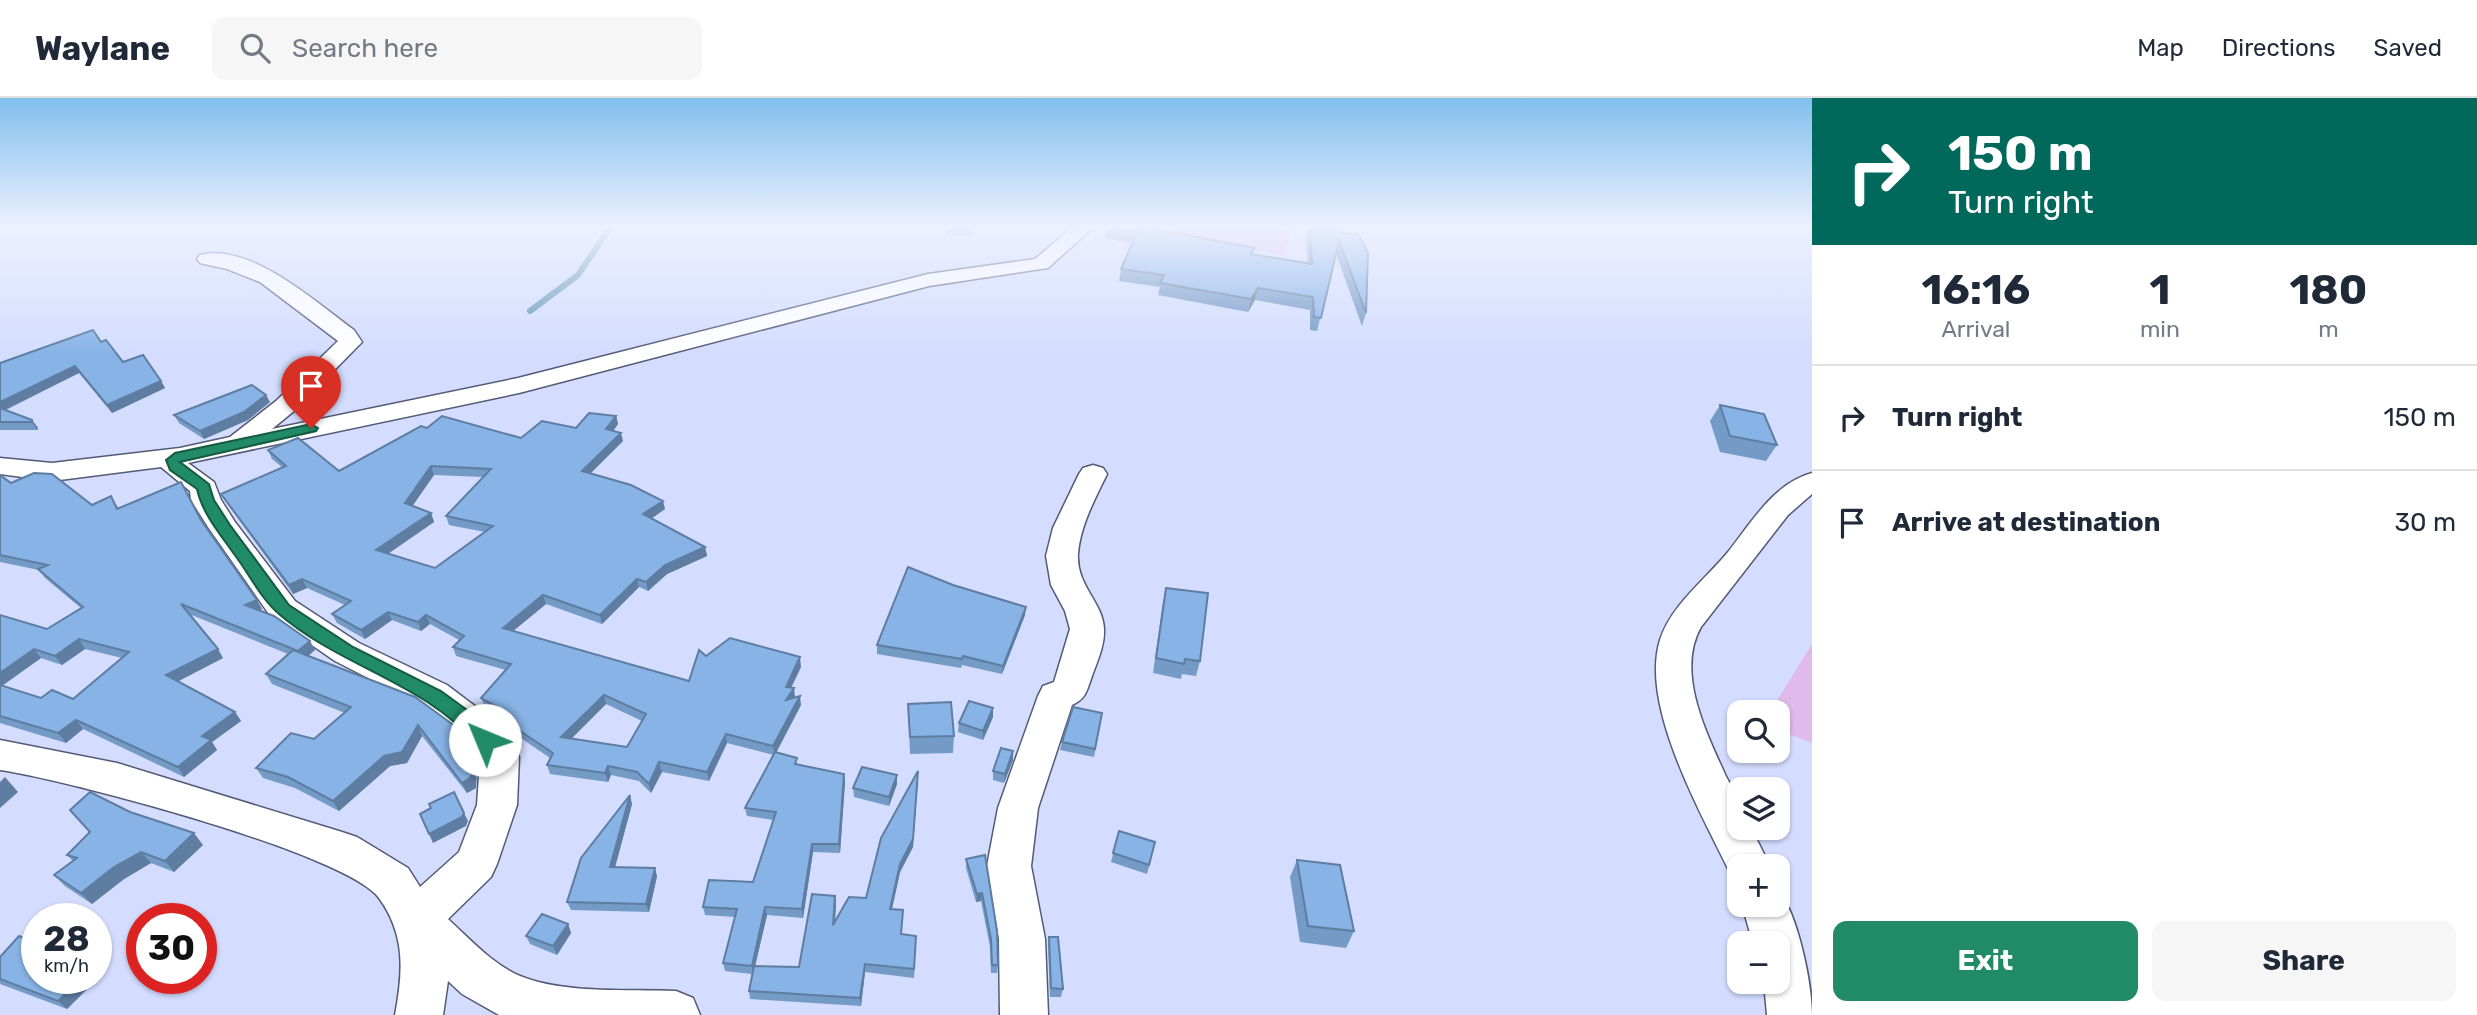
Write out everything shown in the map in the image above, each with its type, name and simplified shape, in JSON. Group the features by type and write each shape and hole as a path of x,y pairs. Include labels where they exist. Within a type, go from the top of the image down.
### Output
{"street":[{"path":"230,447 285,406 350,342 346,335 284,284 252,268"},
{"path":"0,466 52,472 230,447 519,385 928,280 1014,268"},
{"path":"180,456 173,460 175,467 204,488 206,500 223,527 283,609 347,652 434,695 471,723 500,757 498,806 476,864 416,920"},
{"path":"1024,1015 1022,939 1009,866 1018,808 1049,711 1056,696 1069,691 1087,630 1080,603 1068,586 1061,563 1068,524 1093,474"},
{"path":"1743,854 1675,699 1672,664 1677,639 1689,617 1717,588 1768,519 1788,498 1812,482"},
{"path":"0,755 31,759 117,779 342,850 393,882 416,920 478,978 510,996 552,1009 676,1015"},
{"path":"416,920 426,973 419,1015"},
{"path":"1790,991 1791,1015"}],"shaded area":[{"path":"1812,644 1812,743 1790,735 1790,700 1777,700"}],"building":[{"path":"1333,268 1321,318 1314,317 1313,297 1258,288 1251,299 1160,283 1164,275 1121,269"},
{"path":"1349,268 1368,268 1366,313"},
{"path":"93,330 101,342 106,340 123,362 143,355 161,381 107,405 75,366 0,402 0,363"},
{"path":"252,385 266,395 244,412 200,431 174,415"},
{"path":"1720,405 1764,414 1777,445 1730,436"},
{"path":"0,408 32,420 32,422 0,422"},
{"path":"589,413 616,416 606,429 621,433 582,471 631,485 663,501 643,514 705,547 665,565 646,582 637,579 600,615 543,595 503,628 689,681 699,650 706,656 730,638 800,657 786,687 794,688 786,700 800,696 773,746 726,734 707,772 659,762 649,784 637,772 608,766 605,773 547,765 553,753 508,723 503,725 495,716 499,708 481,698 511,664 453,647 464,636 426,615 418,622 388,612 361,630 332,614 351,601 302,579 289,585 221,494 286,466 268,450 298,438 339,471 421,426 427,428 442,416 521,438 542,421 576,428","holes":["431,466 491,469 446,516 493,526 435,568 376,550 431,513 405,503","604,695 646,714 627,747 561,737"]},
{"path":"34,473 52,474 92,505 111,496 117,509 181,482 201,520 257,600 245,605 274,616 310,641 298,651 181,604 218,649 166,675 235,712 202,736 211,740 178,767 76,720 58,733 0,716 0,685 41,698 52,690 73,699 129,652 79,639 55,656 34,649 0,673 0,615 47,629 83,607 38,569 48,565 0,555 0,475 11,483"},
{"path":"908,567 953,585 1026,607 1003,666 963,656 962,659 877,645"},
{"path":"1166,588 1208,593 1200,661 1185,659 1184,664 1156,658"},
{"path":"293,650 415,697 452,724 473,751 471,777 462,783 418,725 402,752 384,756 333,801 288,777 256,768 291,733 314,739 351,707 266,674"},
{"path":"969,701 993,708 983,731 959,723"},
{"path":"951,702 954,736 910,737 908,704"},
{"path":"1073,707 1102,713 1095,749 1062,742"},
{"path":"1001,748 1013,751 1005,774 993,771"},
{"path":"775,752 797,758 795,764 844,774 839,844 812,844 802,909 765,907 752,966 723,963 737,909 703,907 709,880 753,882 776,812 745,808"},
{"path":"862,767 897,775 889,797 853,788"},
{"path":"918,771 913,839 900,864 890,909 903,910 901,934 916,936 914,969 865,964 860,998 749,991 754,966 799,967 812,894 835,896 833,925 849,897 866,898 881,838"},
{"path":"90,792 130,812 194,833 165,861 141,852 114,867 81,893 54,875 77,858 67,855 90,832 70,810"},
{"path":"454,792 464,813 462,817 429,834 420,814 431,808 429,804"},
{"path":"630,795 610,867 655,868 646,904 567,902 581,858"},
{"path":"1119,831 1155,842 1149,865 1113,853"},
{"path":"985,855 997,931 998,965 992,965 991,939 982,893 977,894 966,859"},
{"path":"1297,860 1340,865 1354,931 1308,926"},
{"path":"542,914 568,924 553,946 526,936"},
{"path":"21,937 21,987 0,979 0,957"},
{"path":"1049,937 1058,937 1063,989 1051,988"},
{"path":"40,994 65,994 58,1001"}],"waterway":[{"path":"530,311 578,275 583,268"}],"route":[{"path":"311,428 180,456 173,460 175,467 204,488 206,500 223,527 283,609 347,652 434,695 471,723 485,740"}]}
